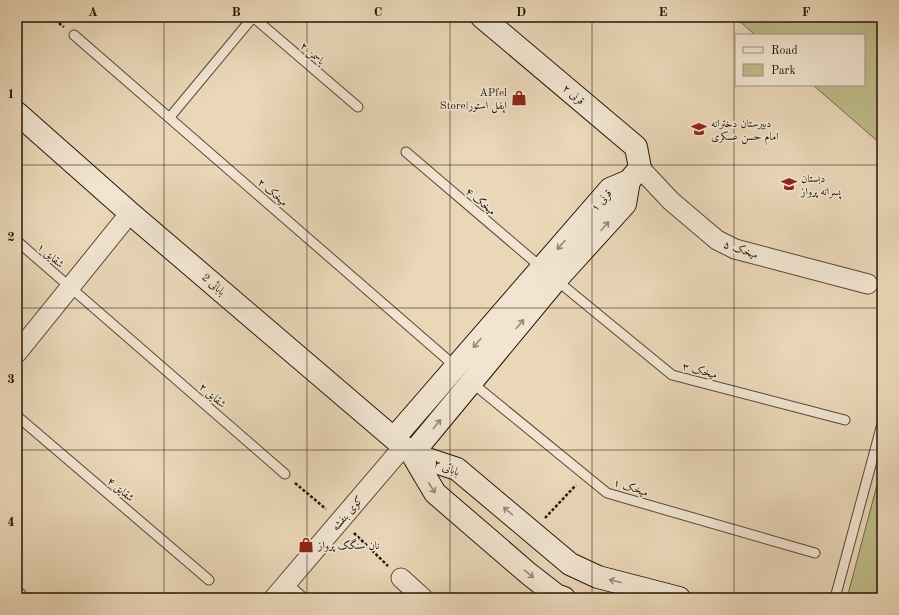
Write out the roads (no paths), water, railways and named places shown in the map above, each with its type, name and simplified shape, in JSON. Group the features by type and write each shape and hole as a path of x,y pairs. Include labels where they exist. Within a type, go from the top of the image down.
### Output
{"main road":[{"name":"قرنی ۲","path":"482,17 636,147 635,175"},
{"name":"بابائی 2","path":"17,113 130,213 403,446"},
{"name":"قرنی ۱","path":"403,446 548,274 625,204 635,175"},
{"name":"بابائی ۲","path":"403,446 457,469 570,564 598,577 680,598"},
{"name":"بابائی ۲","path":"403,446 435,493 530,574 556,595 564,598"}],"street":[{"name":"میخک ۵","path":"635,175 671,201 717,240 735,249 868,284"},
{"path":"17,353 130,213"},
{"name":"کوی بنفشه","path":"274,598 403,446"},
{"path":"401,578 423,598"}],"lane":[{"name":"یاسمن ۲","path":"253,17 358,107"},
{"path":"170,117 253,17"},
{"name":"میخک ۲","path":"74,35 170,117 464,375"},
{"name":"میخک ۴","path":"406,152 548,274"},
{"name":"شقایق ۱","path":"17,241 70,287"},
{"name":"میخک ۳","path":"548,274 672,375 845,420"},
{"name":"شقایق ۲","path":"70,287 285,474"},
{"name":"میخک ۱","path":"464,375 607,493 815,553"},
{"name":"شقایق ۴","path":"17,416 209,580"},
{"path":"835,598 882,424"},
{"path":"287,583 304,598"}],"place":[{"name":"APfel Store|اپفل استور","path":"519,98"},
{"name":"دبیرستان دخترانه امام حسن عسکری","path":"699,129"},
{"name":"دبستان پسرانه پرواز","path":"789,184"},
{"name":"نان سنگک پرواز","path":"306,545"}]}
